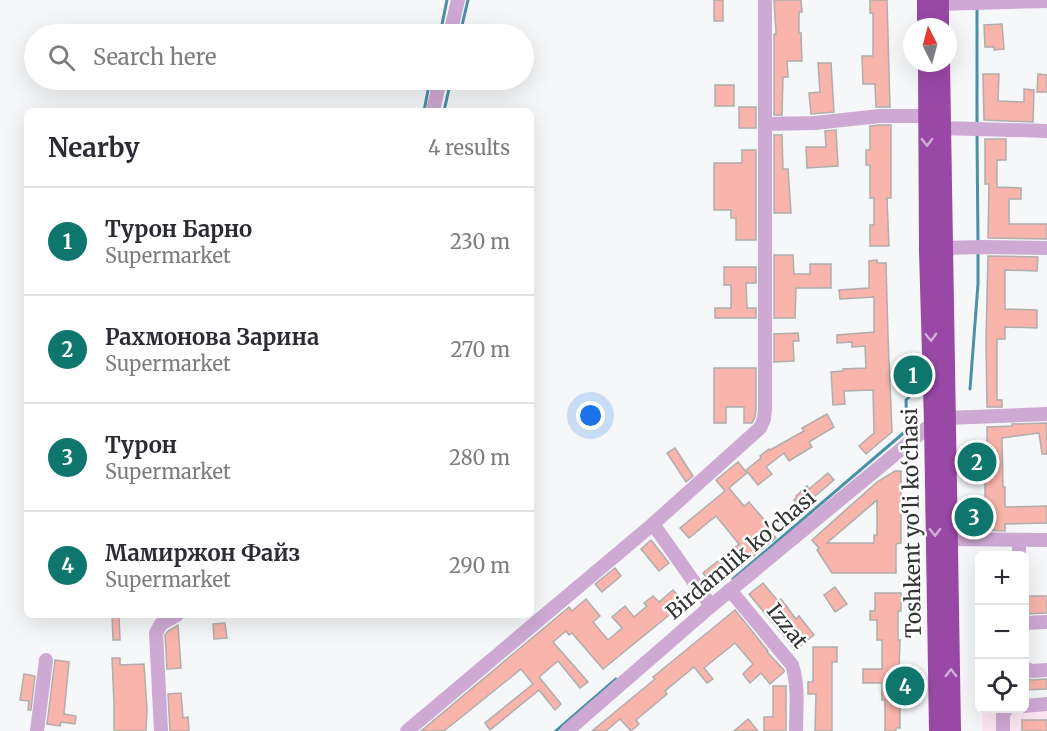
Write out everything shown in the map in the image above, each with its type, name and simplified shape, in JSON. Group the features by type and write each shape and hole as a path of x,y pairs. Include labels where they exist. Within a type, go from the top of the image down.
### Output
{"highway":[{"path":"929,18 935,1"},
{"path":"935,1 938,18"},
{"name":"Toshkent yo‘li ko‘chasi","path":"927,72 928,251 949,539 952,731"},
{"name":"Toshkent yo‘li ko‘chasi","path":"938,731 940,420 944,248 941,72"}],"street":[{"path":"452,24 458,0"},
{"path":"407,731 653,524 760,428 765,409 765,0"},
{"path":"935,1 977,3 1047,1"},
{"path":"434,108 438,90"},
{"path":"765,124 815,123 880,116 927,116"},
{"path":"942,128 1047,131"},
{"path":"944,248 1047,248"},
{"path":"940,420 1047,414"},
{"name":"Birdamlik ko'chasi","path":"567,731 730,590 940,420"},
{"path":"653,524 711,606"},
{"path":"949,539 1047,540"},
{"path":"1018,540 1019,551"},
{"name":"Izzat","path":"730,590 792,665 796,686 796,731"},
{"path":"161,731 156,633 160,624 171,618"},
{"path":"1029,622 1047,622"},
{"path":"37,731 46,660"},
{"path":"1029,670 1047,670"},
{"path":"1029,706 1047,704"},
{"path":"1003,731 1004,713"}],"shaded area":[{"path":"1047,698 1047,731 982,731 982,713 1029,713 1029,706"}],"building":[{"path":"714,0 723,0 723,21 714,21"},
{"path":"774,0 801,0 802,12 799,12 799,33 801,33 802,61 787,61 788,77 783,77 782,115 774,115 774,34 776,34"},
{"path":"870,0 887,0 890,107 876,107 875,84 863,84 862,56 873,56 873,13 870,13"},
{"path":"1002,24 1004,49 994,50 994,47 985,47 984,25"},
{"path":"818,63 831,63 834,112 811,114 809,93 820,92"},
{"path":"983,74 999,74 998,101 1024,102 1024,89 1034,90 1033,122 984,120"},
{"path":"1038,74 1047,75 1047,92 1037,92"},
{"path":"715,85 734,85 734,106 715,106"},
{"path":"739,107 756,107 756,128 739,128"},
{"path":"891,125 891,198 887,198 889,246 870,246 870,225 874,225 874,198 870,198 870,165 866,165 866,150 870,150 870,126"},
{"path":"836,130 838,166 807,168 806,147 826,147 825,131"},
{"path":"774,135 782,135 783,169 788,169 791,213 774,213"},
{"path":"985,139 1006,139 1006,160 997,160 997,187 1021,188 1021,199 1009,199 1009,224 1047,224 1047,239 988,238 989,184 985,184"},
{"path":"742,150 756,150 756,240 736,240 736,218 731,218 731,210 714,210 714,163 742,163"},
{"path":"774,255 793,255 794,274 810,274 810,264 831,264 831,288 796,288 795,318 774,318"},
{"path":"988,256 1038,257 1037,271 1005,270 1005,309 1037,310 1037,328 1005,327 1005,339 997,339 997,400 1002,400 1002,407 987,407"},
{"path":"877,260 877,263 886,263 892,432 866,454 859,446 874,433 873,390 844,391 845,404 833,405 831,372 866,368 865,346 852,347 852,342 837,343 837,335 874,332 874,297 840,299 839,290 869,288 869,261"},
{"path":"724,267 756,267 756,283 746,283 747,308 756,308 756,318 715,318 715,308 731,308 731,285 724,285"},
{"path":"798,333 799,341 793,341 794,361 774,362 774,334"},
{"path":"714,368 756,368 756,409 752,423 744,423 744,407 726,407 726,423 714,423"},
{"path":"827,414 834,427 809,442 812,447 789,461 784,453 766,467 772,474 758,485 746,470 769,449 804,431 802,428"},
{"path":"1047,423 1047,454 1042,454 1039,433 1002,438 1005,507 1047,506 1047,523 1005,524 1005,531 985,530 987,427"},
{"path":"675,448 693,476 686,482 667,453"},
{"path":"738,462 747,473 729,488 744,506 749,502 773,530 771,532 776,538 752,557 747,552 710,582 703,573 739,544 716,516 689,538 680,528 725,491 716,480"},
{"path":"895,471 901,471 901,543 896,544 896,573 832,573 817,550 819,548 812,540 877,482","holes":["877,500 877,535 874,535 874,543 827,543"]},
{"path":"828,473 834,480 801,508 794,500 796,496 807,486 809,489"},
{"path":"651,540 669,563 659,571 641,549"},
{"path":"615,568 621,576 602,592 595,584"},
{"path":"763,583 778,601 781,599 796,619 799,616 814,635 795,650 749,594"},
{"path":"835,587 847,604 835,612 824,595"},
{"path":"673,590 684,603 603,669 572,633 569,635 566,631 553,642 588,682 580,688 558,661 539,677 561,704 555,710 539,690 490,730 485,723 533,684 521,669 444,731 421,731 569,607 572,611 586,599 600,616 593,622 608,640 622,628 612,617 625,606 634,617 647,606 644,603 653,596 659,602"},
{"path":"875,593 901,593 901,611 898,611 900,728 896,728 896,731 885,731 885,700 882,700 882,683 863,683 863,669 882,669 882,640 877,640 877,620 870,620 870,611 875,611"},
{"path":"1029,596 1047,596 1047,613 1029,614"},
{"path":"735,610 784,670 770,684 761,673 750,683 743,674 753,664 735,643 704,668 713,679 707,683 694,667 665,691 667,694 636,720 639,724 631,731 620,719 606,731 592,731 655,679 653,677"},
{"path":"112,618 119,618 120,640 113,640"},
{"path":"225,623 227,638 214,639 213,624"},
{"path":"178,625 181,668 167,669 165,635"},
{"path":"813,647 837,647 837,662 832,662 832,731 815,731 816,694 808,694 808,682 813,682"},
{"path":"112,658 120,658 120,665 144,664 146,731 114,731"},
{"path":"55,660 69,662 64,714 76,716 75,724 61,722 60,726 47,724"},
{"path":"24,674 35,676 31,710 28,710 29,701 20,700"},
{"path":"1029,679 1047,679 1047,689 1029,690"},
{"path":"773,686 786,686 786,731 764,731 764,717 773,717"},
{"path":"181,693 183,718 188,717 189,731 170,731 168,694"},
{"path":"748,719 758,731 734,731"},
{"path":"1022,720 1047,720 1047,731 1022,731"}],"waterway":[{"path":"442,24 447,0"},
{"path":"462,24 468,0"},
{"path":"977,8 977,124"},
{"path":"425,108 428,90"},
{"path":"445,108 449,90"},
{"path":"977,134 978,244"},
{"path":"970,389 978,284 978,251"},
{"path":"733,579 907,430 906,400 919,388"},
{"path":"556,731 616,679"}],"place":[{"name":"Турон Барно","path":"913,375"},
{"name":"Рахмонова Зарина","path":"977,462"},
{"name":"Турон","path":"974,517"},
{"name":"Мамиржон Файз","path":"905,686"}]}
